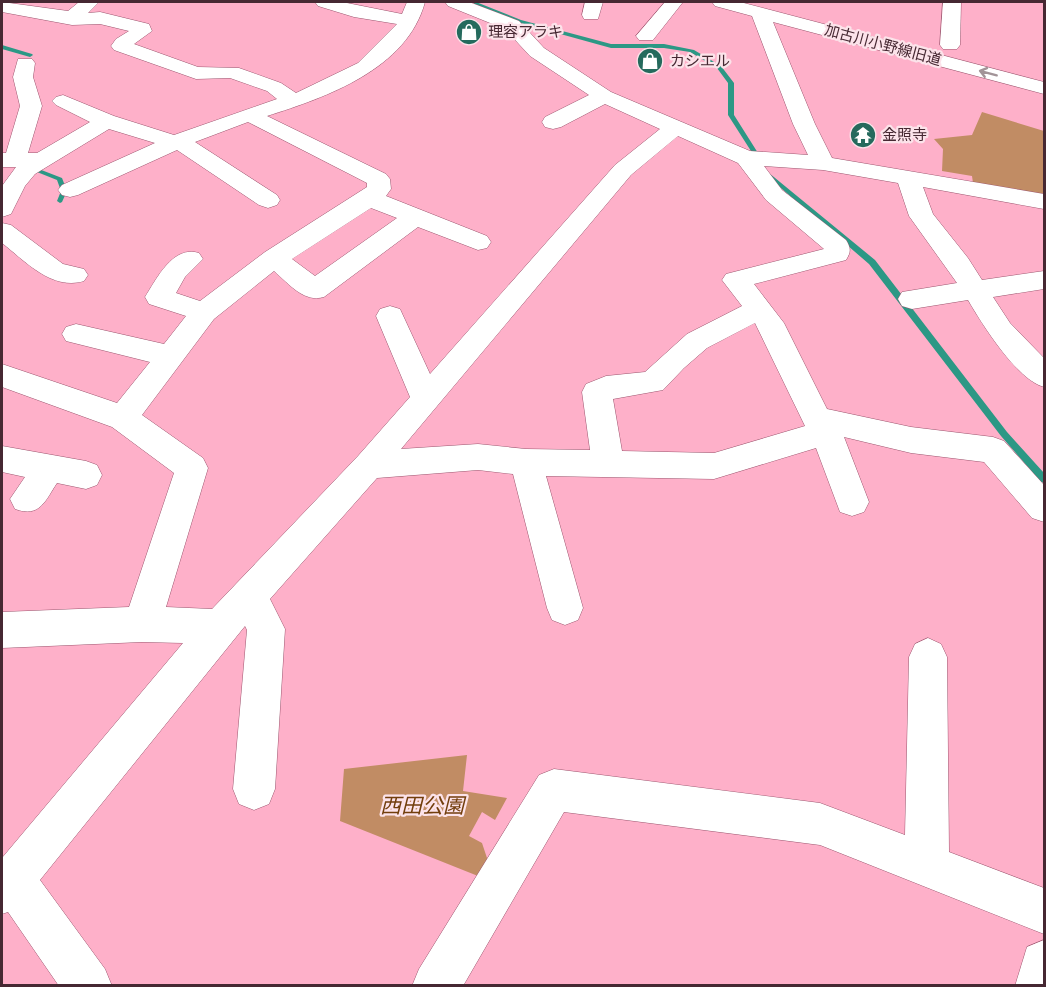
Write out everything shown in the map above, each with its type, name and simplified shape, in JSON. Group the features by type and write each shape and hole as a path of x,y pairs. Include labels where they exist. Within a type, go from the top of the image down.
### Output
{"street":[{"path":"57,35 90,2"},
{"path":"70,190 176,142 311,95 364,68 405,29 412,11 354,11 324,2"},
{"path":"651,2 639,35 674,2"},
{"name":"加古川小野線旧道","path":"721,2 764,7 950,45 1044,71"},
{"path":"950,45 952,2"},
{"path":"463,3 512,25 537,52 604,96 760,159 824,164 907,176 1044,201"},
{"path":"2,7 72,18 100,18 142,28 142,31 122,46 196,73 232,72 274,87 294,101"},
{"path":"764,7 804,124 824,164"},
{"name":"加古川小野線旧道","path":"764,7 1044,88"},
{"path":"25,63 22,77 32,106 8,160 42,160"},
{"path":"553,122 604,96"},
{"path":"63,101 106,121 176,142 268,200"},
{"path":"123,418 204,312 274,258 369,198 379,189 378,179 261,122 251,114"},
{"path":"2,209 18,177 28,166 106,121"},
{"path":"88,986 7,885 220,627 369,465 623,170 676,127"},
{"path":"760,159 774,195 837,246 837,254 735,280 760,309 774,330 821,425 852,502"},
{"path":"907,176 911,218 959,264 1000,330 1044,376"},
{"path":"369,198 478,242"},
{"path":"274,258 315,290 417,216"},
{"path":"2,231 55,271 75,275"},
{"path":"190,259 176,271 159,297 204,312"},
{"path":"912,299 1044,280"},
{"path":"608,464 597,392 606,388 653,382 697,341 760,309"},
{"path":"390,316 426,399"},
{"path":"76,334 171,356"},
{"path":"2,375 123,418 192,468 142,624"},
{"path":"369,465 478,457 526,462 714,466 821,425 911,440 993,450 1044,508"},
{"path":"2,459 86,475"},
{"path":"526,462 565,608"},
{"path":"27,499 50,468"},
{"path":"249,596 266,629 254,789"},
{"path":"2,630 142,624 220,627"},
{"path":"927,866 928,657"},
{"path":"449,980 554,790 820,824 1044,910"},
{"path":"1039,986 1044,964"}],"green space":[{"path":"982,112 1044,131 1044,195 973,183 972,176 942,171 943,149 934,139 972,135"},
{"name":"西田公園","path":"467,755 463,791 507,798 495,820 482,812 469,836 482,843 488,861 478,876 340,821 344,769"}],"waterway":[{"path":"476,3 519,21 611,46 664,46 692,51 719,67 731,83 731,115 760,161"},
{"path":"2,47 30,55"},
{"path":"29,167 60,179 64,191 60,201"},
{"path":"769,175 872,262 1004,434 1044,479"}],"place":[{"name":"理容アラキ","path":"469,32"},
{"name":"カシエル","path":"650,61"},
{"name":"金照寺","path":"863,135"}]}
